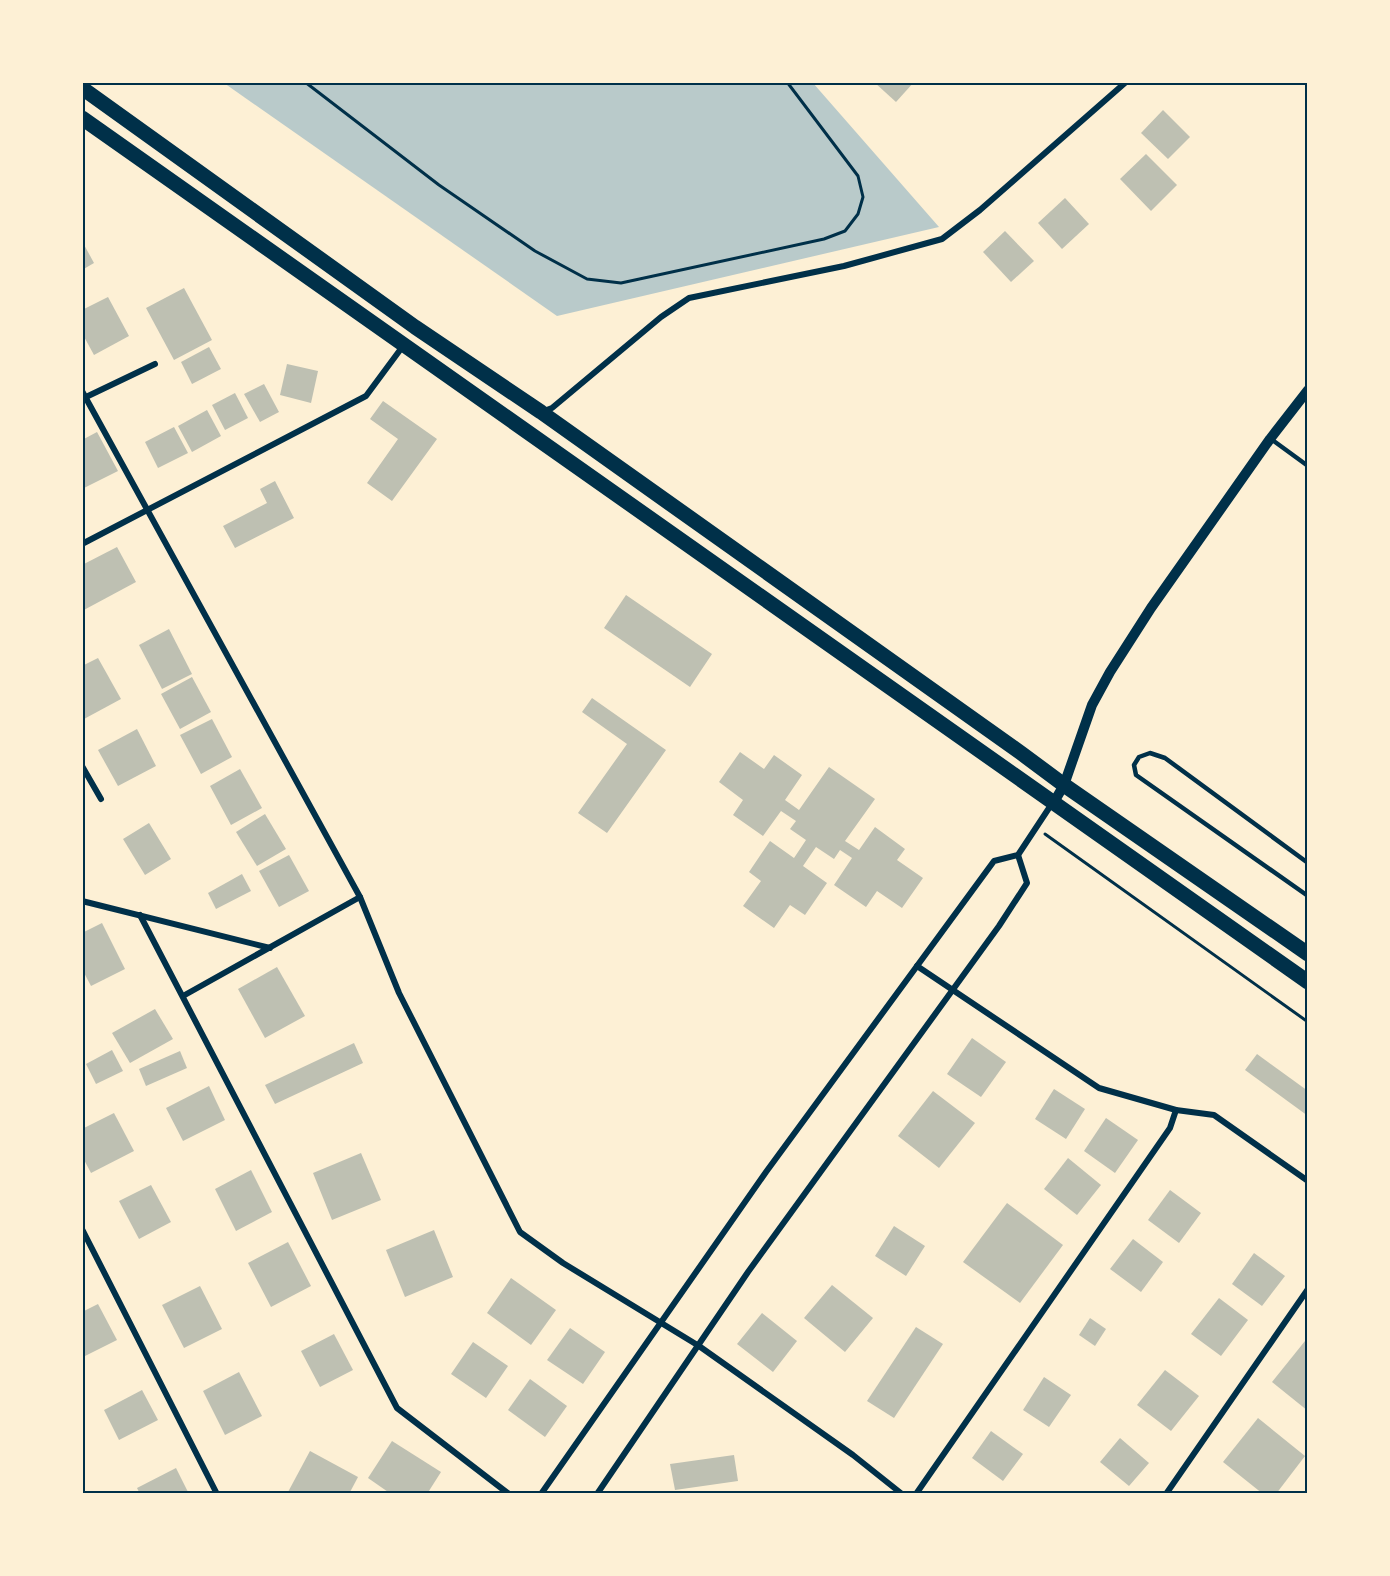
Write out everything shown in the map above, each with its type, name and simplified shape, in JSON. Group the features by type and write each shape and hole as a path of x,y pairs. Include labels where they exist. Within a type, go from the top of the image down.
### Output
{"main road":[{"path":"82,88 416,327 541,412 797,593 1064,785 1308,954"},
{"path":"82,118 1308,982"},
{"path":"787,615 797,593"}],"street":[{"path":"541,412 552,408 661,316 689,298 844,266 942,239 980,210 1126,82"},
{"path":"82,544 366,396 404,345"},
{"path":"155,364 84,394 360,897 399,993 520,1232 563,1263 699,1346 853,1455 902,1494"},
{"path":"541,1494 766,1172 994,861 1018,855 1064,785 1092,705 1110,672 1150,608 1270,439 1308,390"},
{"path":"82,766 101,799"},
{"path":"597,1494 748,1272 999,926 1027,883 1018,855"},
{"path":"183,996 360,897"},
{"path":"82,901 270,948"},
{"path":"140,915 397,1408 509,1494"},
{"path":"917,966 1098,1088 1176,1110 1214,1115 1308,1181"},
{"path":"916,1494 1170,1128 1176,1110"},
{"path":"82,1229 217,1494"},
{"path":"1166,1494 1308,1289"}],"lane":[{"path":"1270,439 1308,466"},
{"path":"1308,863 1165,758 1150,753 1139,757 1134,765 1136,775 1308,896"}],"path":[{"path":"304,82 439,184 535,251 586,279 621,283 824,239 845,231 858,214 864,197 858,176 786,82"},
{"path":"1036,828 1308,1022"}],"shaded area":[{"path":"224,83 813,83 939,227 557,316"}],"building":[{"path":"874,82 914,82 896,102"},
{"path":"1163,110 1190,137 1168,159 1141,133"},
{"path":"1146,154 1177,185 1151,211 1120,179"},
{"path":"1065,198 1089,224 1062,249 1038,223"},
{"path":"1005,231 1034,261 1011,282 983,252"},
{"path":"82,241 94,263 82,270"},
{"path":"184,288 212,340 174,360 146,308"},
{"path":"108,297 129,336 94,355 82,333 82,310"},
{"path":"209,347 221,369 192,384 181,362"},
{"path":"287,364 318,371 311,403 280,395"},
{"path":"264,384 279,412 260,422 244,394"},
{"path":"235,393 248,418 225,430 212,405"},
{"path":"383,401 437,439 392,501 367,483 398,439 370,419"},
{"path":"207,410 221,436 192,452 178,426"},
{"path":"174,427 188,453 158,468 145,442"},
{"path":"97,432 118,471 82,489 82,440"},
{"path":"275,481 294,518 235,548 223,526 267,503 260,489"},
{"path":"117,547 136,582 82,611 82,565"},
{"path":"626,595 712,654 690,687 604,628"},
{"path":"169,629 192,674 162,689 139,645"},
{"path":"98,658 121,699 84,719 82,715 82,666"},
{"path":"192,677 211,712 180,729 161,694"},
{"path":"592,698 666,750 607,833 578,813 627,744 582,712"},
{"path":"212,719 232,757 201,774 180,735"},
{"path":"137,729 156,766 118,786 98,750"},
{"path":"740,752 764,769 774,755 802,775 785,800 799,810 829,767 875,799 845,841 859,850 875,827 905,849 897,860 923,878 902,908 877,891 866,907 834,885 852,858 840,850 834,859 816,847 803,866 827,883 805,915 790,905 774,928 743,906 761,881 749,872 770,841 794,858 806,840 790,829 796,821 781,811 763,836 733,815 743,800 719,782"},
{"path":"240,769 262,808 231,825 210,786"},
{"path":"265,814 286,849 257,866 236,832"},
{"path":"149,823 171,859 145,875 123,839"},
{"path":"289,855 309,891 279,907 259,871"},
{"path":"242,874 251,891 216,909 208,893"},
{"path":"102,923 125,969 91,986 82,969 82,933"},
{"path":"277,967 305,1016 265,1038 238,989"},
{"path":"155,1009 173,1039 130,1063 112,1033"},
{"path":"972,1038 1006,1062 981,1097 947,1074"},
{"path":"354,1043 363,1063 275,1104 265,1085"},
{"path":"112,1050 123,1071 96,1084 86,1064"},
{"path":"180,1051 187,1068 146,1086 139,1069"},
{"path":"1257,1054 1308,1091 1308,1116 1245,1070"},
{"path":"209,1086 225,1120 183,1141 166,1108"},
{"path":"1054,1089 1085,1109 1066,1139 1035,1119"},
{"path":"933,1091 975,1123 939,1168 898,1136"},
{"path":"114,1113 134,1151 91,1173 82,1156 82,1129"},
{"path":"1106,1118 1138,1140 1115,1173 1084,1151"},
{"path":"361,1153 381,1200 332,1220 313,1173"},
{"path":"1068,1158 1101,1185 1077,1215 1044,1189"},
{"path":"251,1170 272,1212 236,1231 215,1189"},
{"path":"151,1185 171,1222 139,1239 119,1201"},
{"path":"1170,1190 1201,1213 1179,1243 1148,1220"},
{"path":"1007,1203 1063,1245 1020,1303 963,1262"},
{"path":"894,1226 925,1246 906,1276 875,1256"},
{"path":"434,1230 453,1277 405,1297 386,1250"},
{"path":"1133,1239 1163,1262 1141,1292 1110,1269"},
{"path":"288,1242 311,1286 271,1307 248,1263"},
{"path":"1254,1253 1285,1276 1262,1306 1232,1284"},
{"path":"511,1278 556,1310 531,1345 487,1313"},
{"path":"832,1285 873,1318 845,1352 804,1318"},
{"path":"200,1286 222,1329 184,1348 162,1305"},
{"path":"1219,1298 1248,1320 1221,1356 1191,1334"},
{"path":"98,1304 117,1340 85,1356 82,1352 82,1312"},
{"path":"762,1313 797,1341 773,1372 737,1344"},
{"path":"1090,1318 1106,1329 1095,1346 1079,1335"},
{"path":"916,1327 943,1344 894,1418 867,1401"},
{"path":"570,1328 605,1352 583,1384 547,1360"},
{"path":"334,1334 353,1370 320,1387 301,1351"},
{"path":"1305,1341 1308,1342 1308,1411 1272,1382"},
{"path":"473,1342 508,1366 486,1398 451,1374"},
{"path":"1165,1370 1199,1396 1171,1431 1137,1405"},
{"path":"239,1372 262,1416 225,1435 203,1391"},
{"path":"1044,1377 1071,1395 1049,1427 1023,1410"},
{"path":"530,1379 567,1406 545,1437 508,1410"},
{"path":"142,1390 158,1420 119,1440 104,1410"},
{"path":"1258,1418 1305,1456 1276,1494 1263,1494 1223,1462"},
{"path":"991,1431 1023,1454 1003,1481 972,1458"},
{"path":"1120,1438 1149,1463 1129,1486 1100,1462"},
{"path":"392,1441 441,1472 427,1494 391,1494 368,1478"},
{"path":"310,1451 358,1477 349,1494 291,1494 288,1492"},
{"path":"734,1455 738,1481 675,1490 670,1464"},
{"path":"176,1468 189,1494 140,1494 137,1488"}]}
